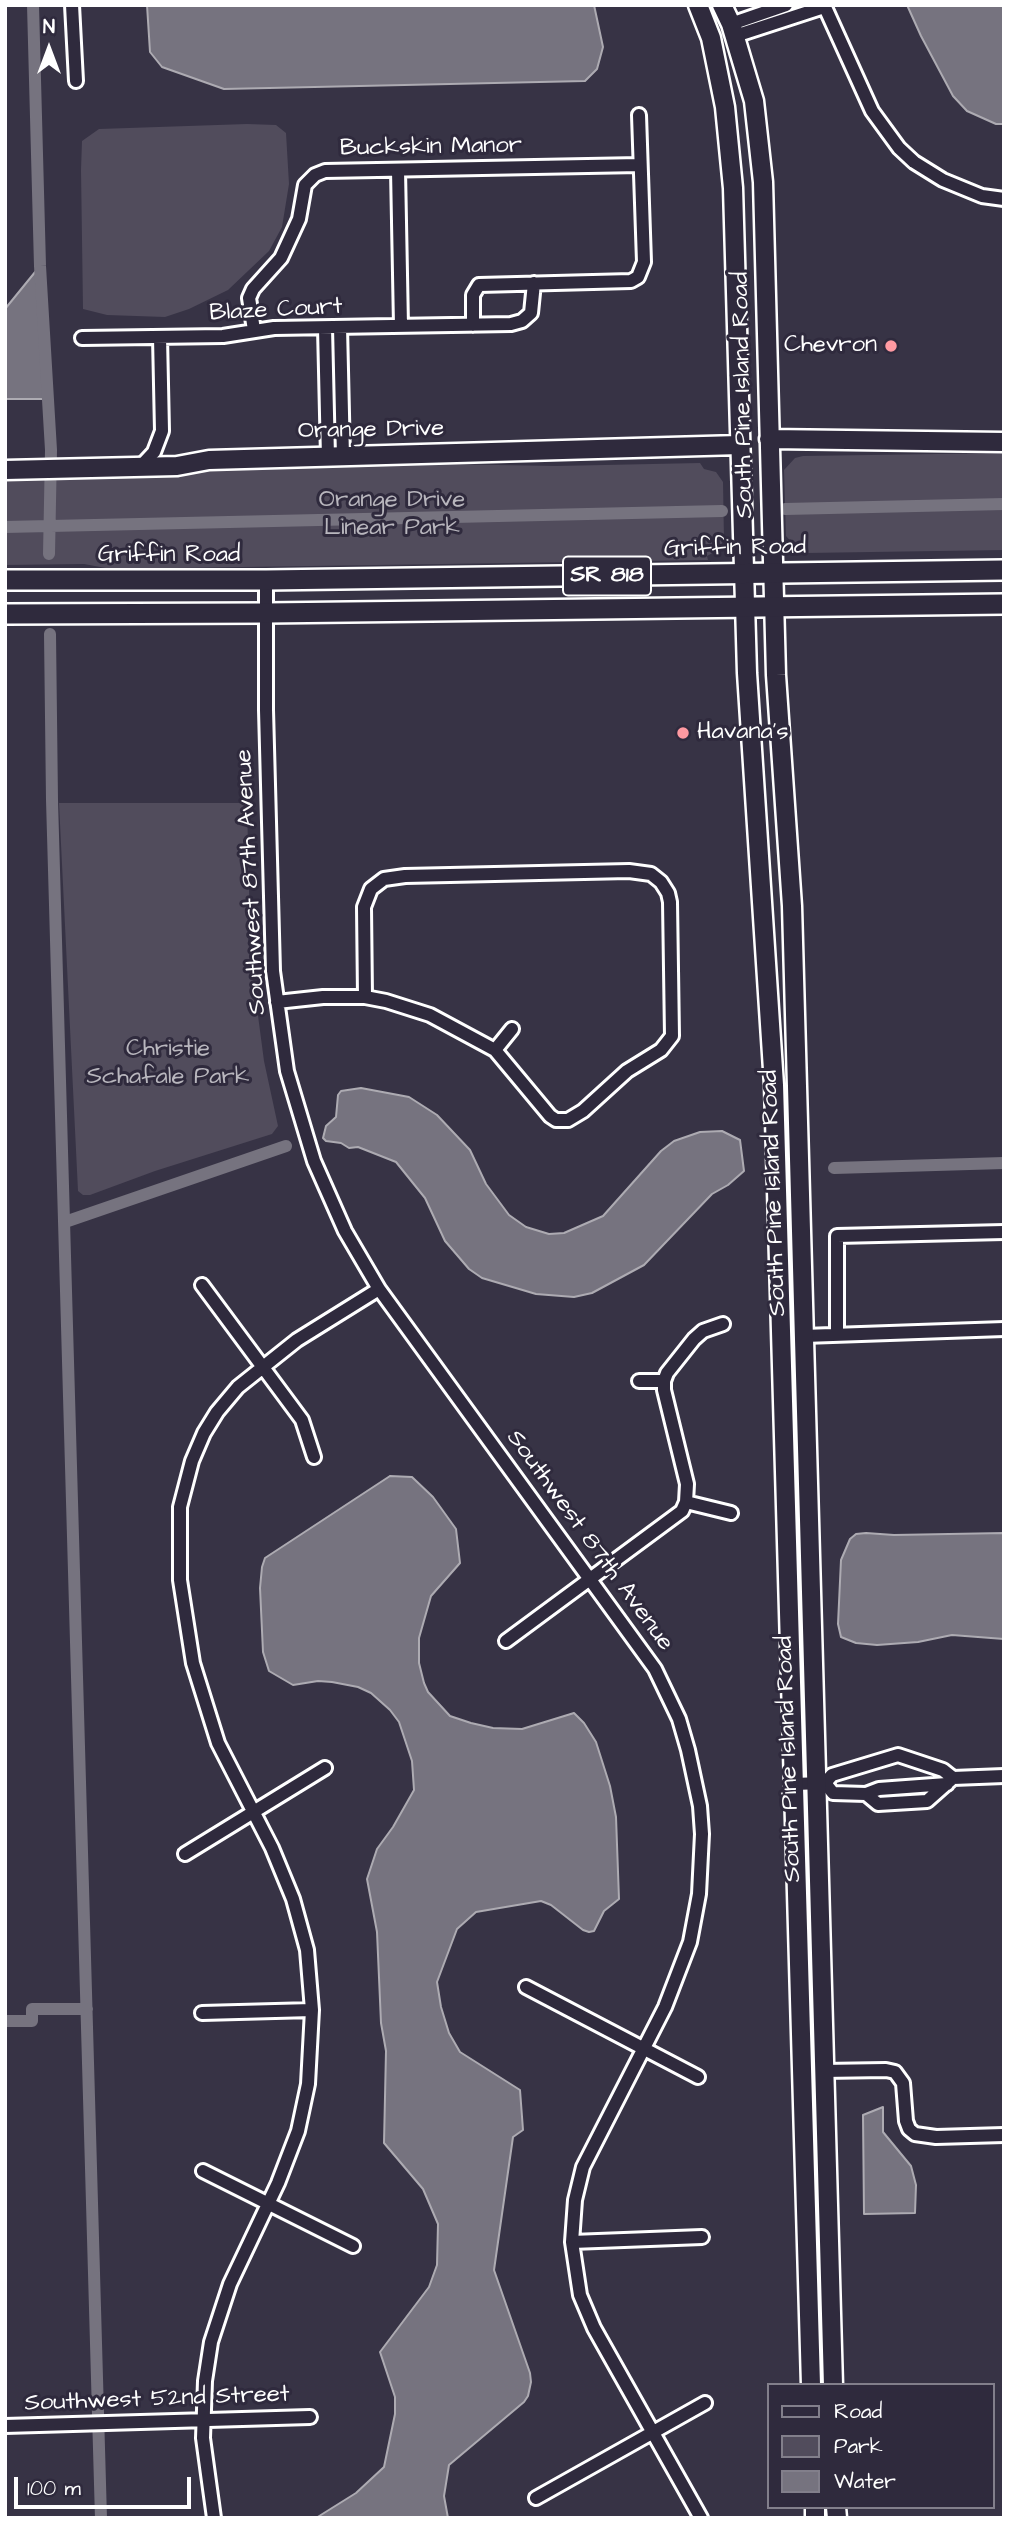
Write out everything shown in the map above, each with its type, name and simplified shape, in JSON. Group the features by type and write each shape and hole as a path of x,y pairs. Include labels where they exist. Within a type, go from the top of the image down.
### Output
{"main road":[{"name":"South Pine Island Road","path":"698,5 712,38 726,119 733,188 745,608 774,1085 811,2383"},
{"name":"South Pine Island Road","path":"722,5 733,30 754,101 763,182 776,675 792,906 808,1483 820,1783 823,2071 833,2383"},
{"path":"726,119 756,114"},
{"path":"769,439 1004,442"},
{"name":"Orange Drive","path":"5,470 177,466 209,460 739,445"},
{"name":"Griffin Road","path":"5,580 266,580 1004,570"},
{"name":"SR 818","path":"5,614 1004,604"},
{"path":"785,1483 808,1483"}],"street":[{"path":"72,5 76,81"},
{"path":"733,30 786,5"},
{"path":"733,30 824,6 864,94 885,131 914,162 943,180 982,196 1004,200"},
{"path":"473,325 473,295 479,285 631,281 638,277 644,262 639,115"},
{"name":"Buckskin Manor","path":"254,330 249,298 253,289 281,258 299,219 305,185 315,175 325,171 640,165"},
{"path":"398,170 401,326"},
{"name":"Blaze Court","path":"82,338 223,336 254,330 510,324 522,321 531,313 534,283"},
{"path":"335,457 340,327"},
{"path":"325,328 335,457"},
{"path":"141,466 154,452 162,431 160,337"},
{"name":"Southwest 87th Avenue","path":"266,580 270,900 277,1002 288,1071 300,1121 314,1161 345,1231 379,1289 639,1644 667,1692 688,1750 700,1806 702,1861 690,1942 674,1987 583,2167 575,2200 572,2242 576,2279 586,2312 701,2518"},
{"path":"277,1002 323,997 365,997 430,1015 495,1050 550,1116 562,1121 568,1120 583,1111 615,1080 668,1044 673,1029 670,902 661,882 651,874 629,871 392,877 377,883 371,889 364,907 365,997"},
{"path":"495,1050 512,1029"},
{"path":"837,1334 837,1236 1004,1232"},
{"path":"202,1285 302,1420 314,1457"},
{"path":"214,2518 205,2460 203,2420 208,2361 215,2326 239,2263 290,2156 303,2109 311,2057 312,2010 307,1950 293,1899 272,1847 218,1743 193,1663 180,1580 179,1531 184,1486 204,1433 238,1387 297,1340 379,1289"},
{"path":"506,1641 673,1519 686,1502 687,1484 664,1381 667,1373 694,1339 703,1331 723,1324"},
{"path":"804,1336 1004,1329"},
{"path":"639,1381 664,1381"},
{"path":"686,1502 731,1513"},
{"path":"793,1784 820,1783 832,1775 898,1755 943,1770 950,1781"},
{"path":"909,1803 919,1762"},
{"path":"185,1854 325,1768"},
{"path":"820,1783 833,1793 866,1794 879,1788 1004,1776"},
{"path":"866,1794 878,1804 927,1801 950,1781"},
{"path":"526,1987 698,2077"},
{"path":"202,2013 312,2010"},
{"path":"823,2071 895,2072 903,2083 906,2121 915,2134 936,2137 1004,2135"},
{"path":"203,2171 353,2246"},
{"path":"572,2242 702,2237"},
{"path":"536,2498 705,2403"},
{"name":"Southwest 52nd Street","path":"5,2426 310,2417"}],"green space":[{"path":"276,125 286,133 289,184 282,227 269,251 228,290 189,309 165,317 107,315 83,309 82,141 99,129"},
{"path":"1004,453 1004,550 806,553 806,548 794,545 786,536 784,470 795,458"},
{"name":"Orange Drive Linear Park","path":"700,463 704,469 716,472 723,482 724,540 718,550 707,556 708,560 111,569 84,564 5,565 5,474 439,464 556,466"},
{"name":"Christie Schafale Park","path":"59,803 247,803 248,940 264,1061 278,1126 272,1134 90,1195 83,1195 78,1191"}],"water":[{"path":"147,5 594,5 603,47 597,69 585,81 224,89 162,67 150,52"},
{"path":"907,5 1004,5 1004,124 996,124 967,111 953,96"},
{"path":"40,266 48,399 5,399 5,309"},
{"path":"361,1088 409,1097 437,1115 470,1150 486,1184 509,1215 526,1227 549,1234 564,1233 603,1216 661,1151 674,1141 700,1132 722,1131 740,1140 744,1171 712,1194 644,1265 592,1293 574,1297 536,1294 482,1278 469,1269 445,1241 425,1198 396,1162 358,1147 349,1148 323,1138 326,1126 336,1117 338,1095 341,1091"},
{"path":"390,1476 412,1477 433,1497 456,1529 460,1563 431,1596 419,1638 419,1663 428,1692 450,1716 493,1728 522,1729 574,1713 584,1723 596,1742 610,1786 616,1817 619,1899 604,1911 594,1931 589,1932 541,1901 476,1912 457,1929 437,1982 449,2033 460,2052 520,2090 523,2130 513,2137 494,2270 530,2373 528,2396 449,2465 444,2496 448,2518 316,2518 356,2493 384,2467 395,2414 395,2397 380,2352 429,2287 437,2265 438,2224 423,2189 384,2143 386,2051 381,2023 377,1932 367,1879 377,1849 414,1790 412,1761 399,1722 371,1693 358,1687 332,1682 293,1685 269,1671 263,1652 260,1588 265,1558"},
{"path":"1004,1533 1004,1639 952,1635 918,1642 877,1645 856,1643 841,1637 838,1624 841,1560 850,1539 856,1534"},
{"path":"883,2107 883,2132 911,2166 916,2185 915,2213 864,2214 863,2115"}],"waterway":[{"path":"33,5 40,266 51,450 49,554"},
{"path":"785,509 1004,504"},
{"path":"5,527 722,511"},
{"path":"50,634 52,800 101,2518"},
{"path":"65,1222 286,1146"},
{"path":"834,1168 1004,1163"},
{"path":"5,2021 32,2021 32,2009 87,2009"}],"place":[{"name":"Chevron","path":"891,346"},
{"name":"Havana's","path":"683,733"}]}
